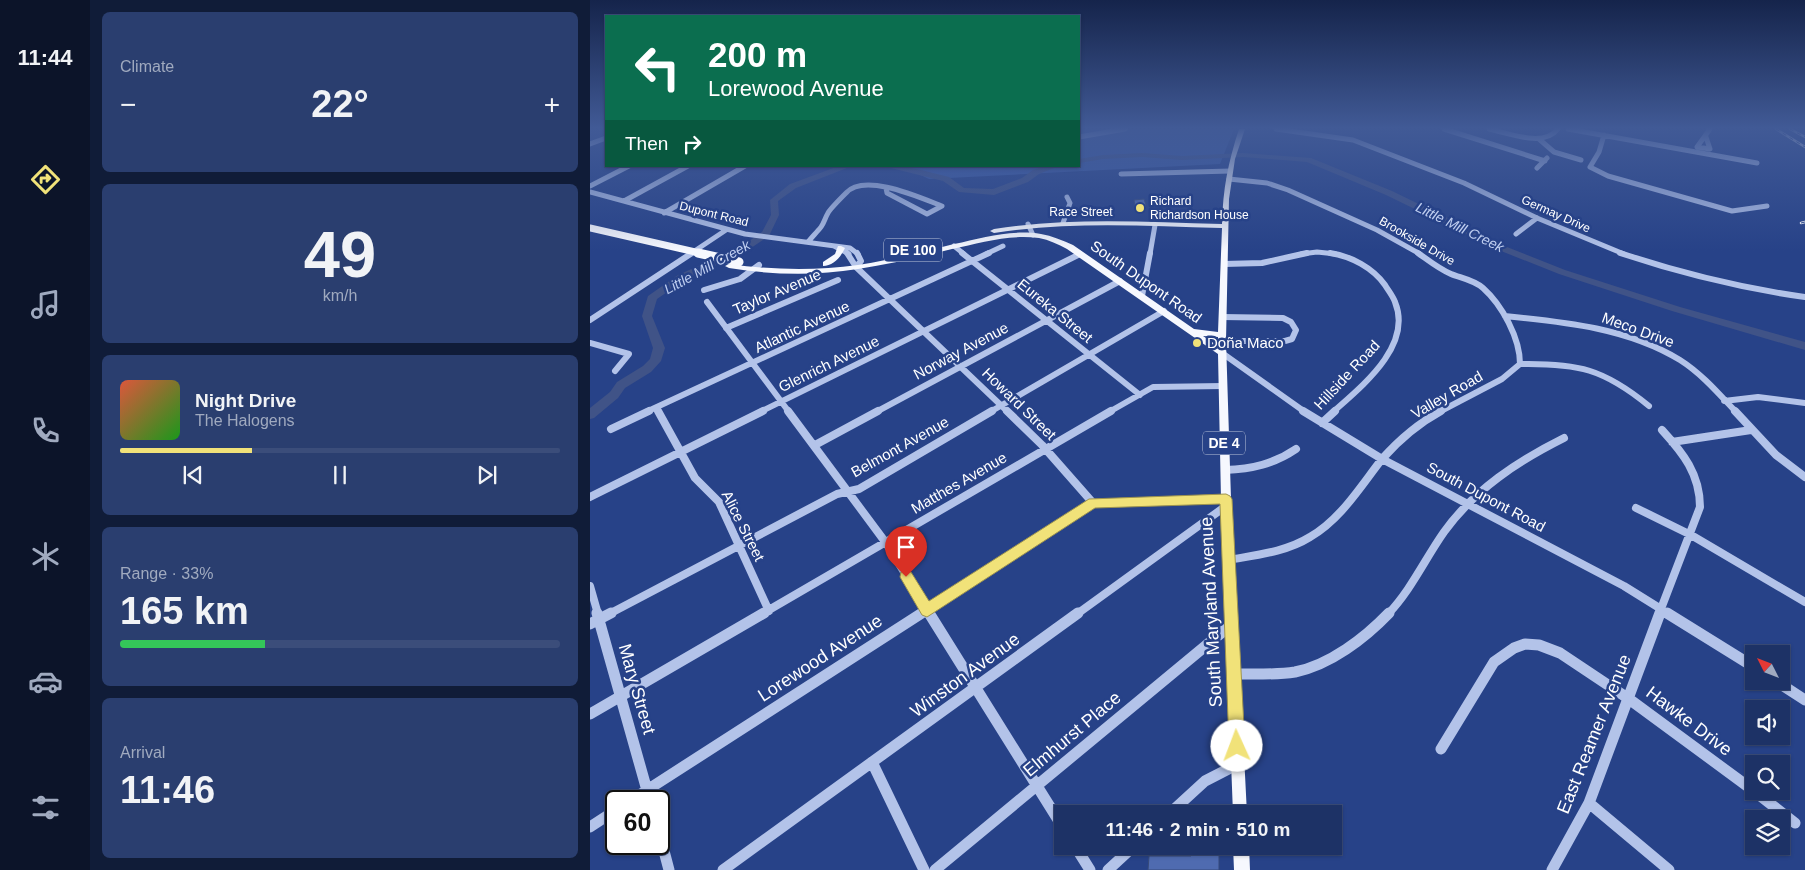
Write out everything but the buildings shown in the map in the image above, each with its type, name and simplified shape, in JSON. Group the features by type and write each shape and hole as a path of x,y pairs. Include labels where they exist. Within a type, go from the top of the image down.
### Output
{"main road":[{"name":"DE 4","path":"1226,503 1222,317 1225,226 1230,170"},
{"name":"Race Street","path":"1028,224 1225,226"},
{"name":"South Dupont Road","path":"590,233 751,270 802,272 856,263 1028,224"},
{"name":"South Dupont Road","path":"590,228 759,265 878,264 1008,235 1033,236 1060,242 1080,254 1222,353"},
{"path":"911,256 940,247 946,242"},
{"path":"826,264 838,255 838,247"},
{"path":"866,276 878,264"},
{"path":"1191,331 1222,338"},
{"name":"South Maryland Avenue","path":"1226,503 1240,805"},
{"path":"1241,855 1242,870"}],"street":[{"path":"590,186 622,170"},
{"path":"624,201 681,170"},
{"path":"664,213 739,170"},
{"name":"Germay Drive","path":"1429,170 1464,183 1538,218 1621,253 1700,278 1787,296 1805,297"},
{"path":"1595,170 1732,211 1767,206"},
{"name":"Brookside Drive","path":"1121,174 1229,175 1279,186 1377,230 1406,245 1449,273 1471,281 1483,288 1506,316 1520,351 1520,364"},
{"path":"808,242 822,226 828,212 841,200 846,192 862,185 886,188 910,193 942,206 926,214 887,193 886,188"},
{"name":"Dupont Road","path":"590,192 726,230 764,238 854,249 856,263"},
{"path":"1063,223 1070,203 1067,197"},
{"path":"1516,234 1538,218"},
{"path":"1028,224 1033,236"},
{"path":"1142,296 1155,225"},
{"path":"590,320 726,230"},
{"name":"Eureka Street","path":"954,246 1140,395"},
{"name":"Atlantic Avenue","path":"611,429 973,262 1002,246"},
{"path":"838,247 848,253 856,263"},
{"name":"Hillside Road","path":"1224,264 1252,264 1306,252 1326,252 1342,255 1372,270 1394,297 1398,308 1399,329 1387,357 1322,422"},
{"name":"Glenrich Avenue","path":"590,497 1080,254"},
{"name":"Howard Street","path":"856,263 890,300 1046,450 1093,502"},
{"path":"704,290 740,279 759,265"},
{"name":"Taylor Avenue","path":"726,328 838,280"},
{"name":"Norway Avenue","path":"815,445 1120,281"},
{"path":"707,302 886,543 1054,813"},
{"name":"Belmont Avenue","path":"594,621 836,494 859,489 1164,311"},
{"name":"Meco Drive","path":"1506,316 1586,326 1617,334 1654,347 1692,368 1724,401"},
{"path":"1222,317 1283,318 1291,322 1296,330 1294,336 1284,341 1222,338"},
{"path":"590,343 629,354 626,360 615,370"},
{"name":"South Dupont Road","path":"1222,353 1322,422 1382,459 1624,586 1745,661"},
{"path":"1520,364 1572,364 1592,369 1611,376 1629,388 1649,406"},
{"name":"Valley Road","path":"1229,560 1278,552 1309,538 1340,513 1382,459 1403,439 1449,406 1510,376 1520,364"},
{"name":"Matthes Avenue","path":"590,714 1140,395 1159,386 1222,386"},
{"path":"1724,401 1758,397 1805,403"},
{"path":"1724,401 1786,465 1805,477"},
{"name":"Alice Street","path":"656,408 695,478 719,502 769,611"},
{"path":"1662,430 1693,469 1701,490 1700,507 1691,535 1662,608"},
{"path":"1672,442 1751,430"},
{"path":"1234,674 1290,672 1306,668 1340,652 1359,639 1385,618 1402,598 1430,553 1467,505 1496,479 1524,458 1564,438"},
{"path":"1225,470 1249,470 1262,467 1278,461 1296,449"},
{"path":"1093,502 1226,503"},
{"name":"Lorewood Avenue","path":"647,790 927,611 1093,502"},
{"name":"Winston Avenue","path":"723,870 975,688 1226,503"},
{"path":"1636,508 1691,535 1805,602"},
{"name":"Mary Street","path":"590,586 594,621 622,696 647,790"},
{"name":"East Reamer Avenue","path":"1552,870 1589,803 1662,608"},
{"name":"Elmhurst Place","path":"935,870 1232,624"},
{"name":"Hawke Drive","path":"1441,749 1490,667 1500,655 1514,646 1533,644 1545,647 1628,696 1745,784"},
{"path":"1790,690 1805,700"},
{"path":"872,762 924,870"},
{"path":"1180,805 1205,781 1238,764"},
{"name":"Hawke Drive","path":"1766,800 1795,822"},
{"path":"1589,803 1669,870"},
{"path":"590,827 605,817"},
{"path":"665,855 669,870"},
{"path":"1081,855 1090,870"},
{"path":"1108,870 1124,855"}],"shaded area":[{"path":"909,170 1111,170 929,179"}],"waterway":[{"name":"Little Mill Creek","path":"590,415 614,395 621,385 647,369 655,361 659,348 647,316 652,298 682,277 742,250 766,234 775,215 774,200 780,194 800,183 839,170"},
{"name":"Little Mill Creek","path":"907,170 946,179 962,190 994,192 1025,180 1036,172 1044,170"},
{"name":"Little Mill Creek","path":"1332,170 1389,193 1504,249 1562,272 1676,309 1805,346"}],"railway":[{"path":"1801,223 1805,222"}],"place":[{"name":"Richard Richardson House","path":"1140,208"},
{"name":"Doña Maco","path":"1197,343"}],"route":[{"path":"906,577 927,611 1093,502 1226,499 1237,746"}]}
